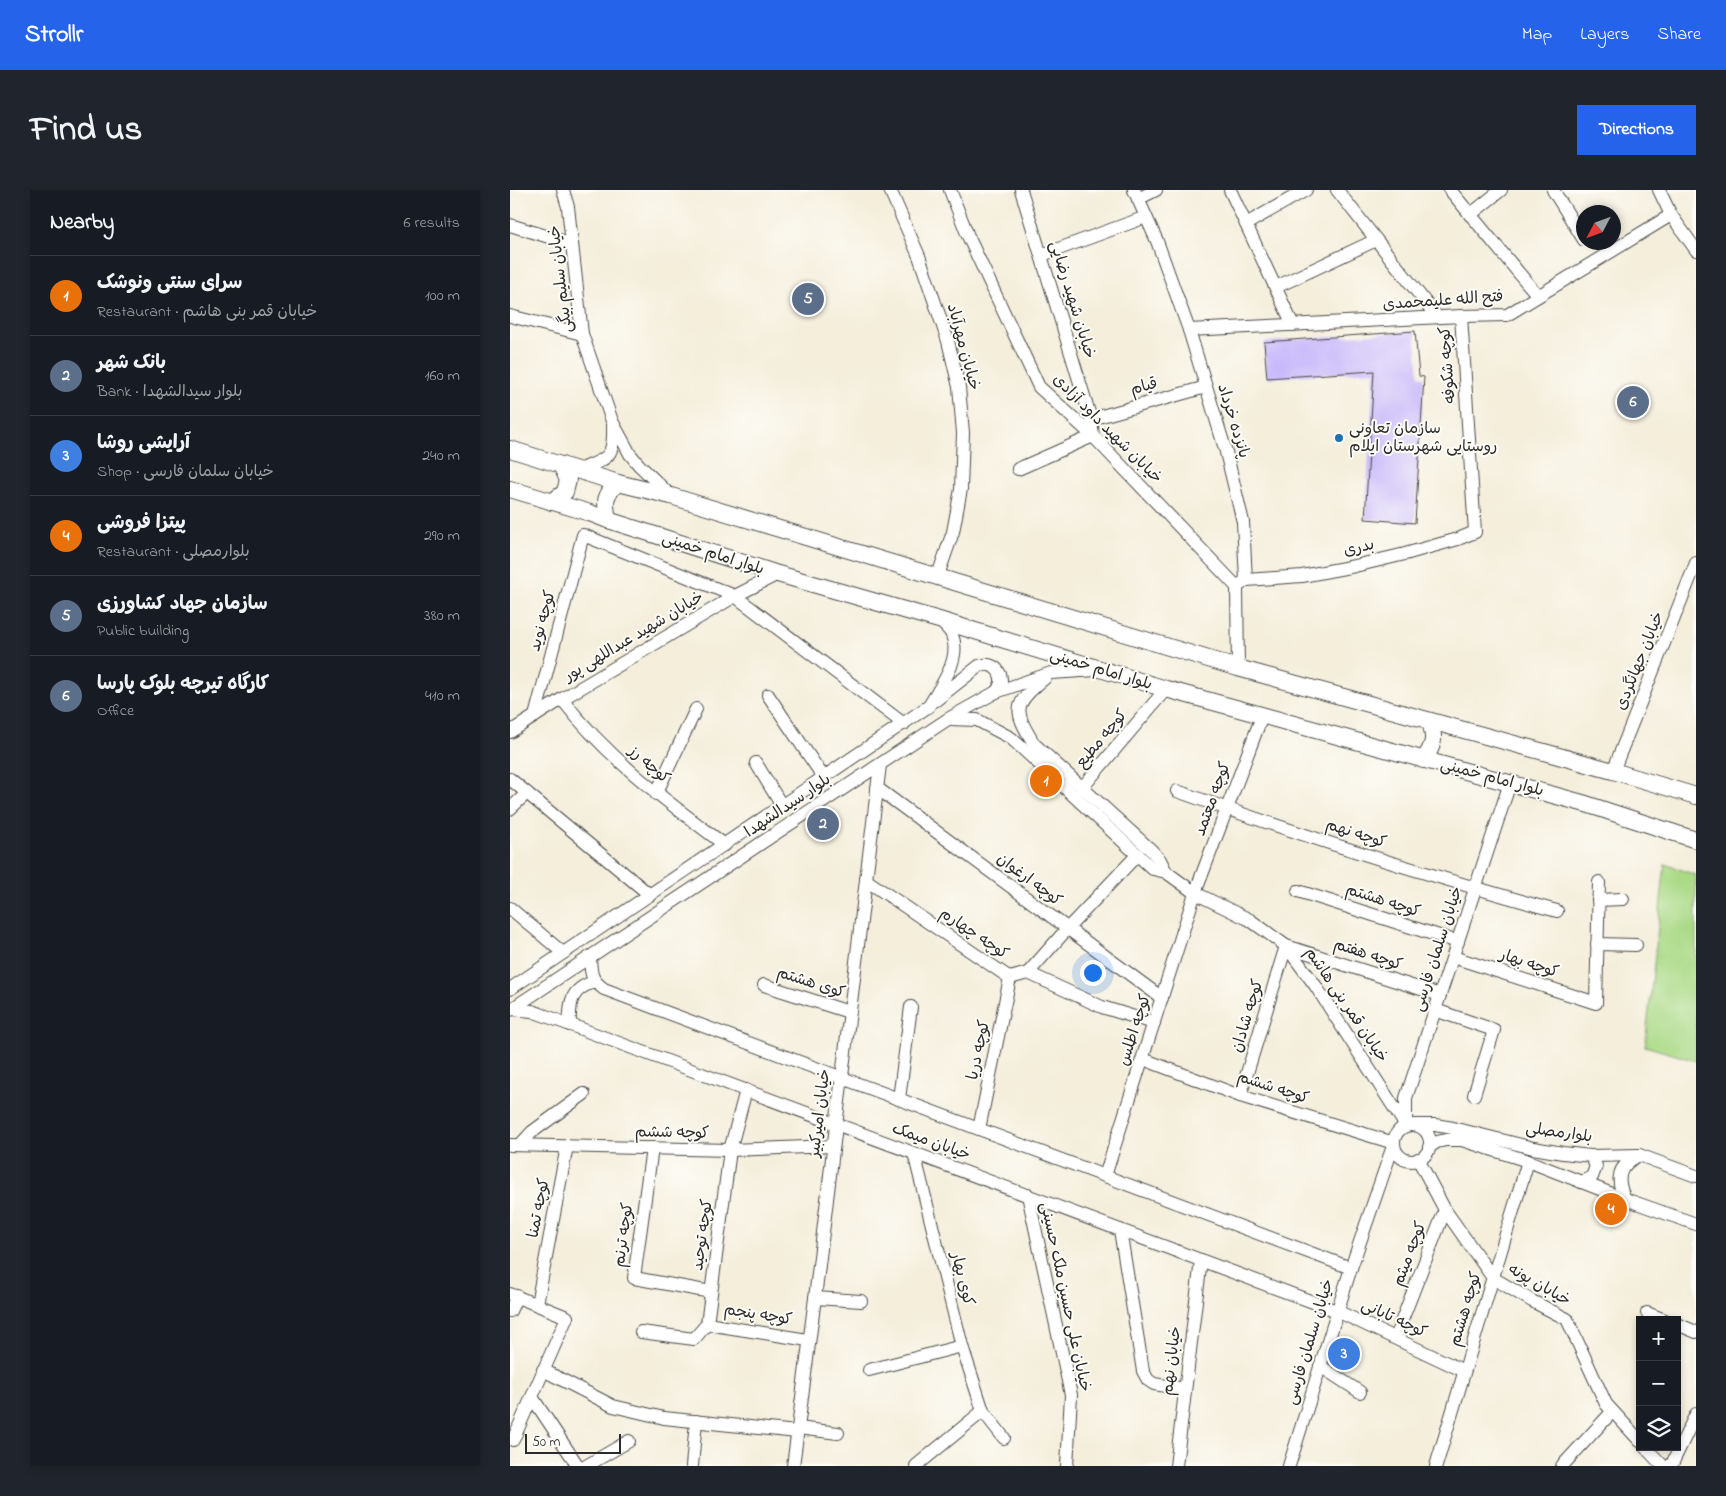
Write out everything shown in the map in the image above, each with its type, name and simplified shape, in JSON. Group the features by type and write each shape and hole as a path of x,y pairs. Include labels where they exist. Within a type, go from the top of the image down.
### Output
{"main road":[{"path":"510,449 1238,668 1614,771 1696,796"},
{"path":"552,502 566,492 568,480 562,465"},
{"path":"608,520 605,502 609,491 618,482"},
{"name":"بلوار امام خمینی","path":"510,489 778,574 939,620 1101,670 1586,804 1696,840"},
{"path":"1423,760 1433,745 1432,728 1429,721"}],"street":[{"name":"خیابان سلیم بیگی","path":"563,190 568,207 582,334 612,421"},
{"name":"خیابان مهرآباد","path":"890,190 919,256 948,341 959,387 963,433 961,489 952,532 938,578"},
{"name":"خیابان شهید داود آزادی","path":"950,190 968,236 1039,387 1093,436 1242,583"},
{"name":"خیابان شهید رضایی","path":"1022,190 1091,419 1093,436"},
{"path":"1136,194 1156,190"},
{"path":"1230,190 1293,325"},
{"path":"1246,224 1306,190"},
{"path":"1337,190 1437,318"},
{"path":"1450,190 1538,296"},
{"path":"1470,215 1501,190"},
{"path":"1553,190 1576,228"},
{"path":"1659,190 1671,215 1696,250"},
{"name":"پانزده خرداد","path":"1136,194 1157,241 1188,330 1226,452 1243,522 1238,668"},
{"name":"فتح الله علیمحمدی","path":"1188,330 1507,315 1671,215"},
{"path":"1042,255 1146,216"},
{"path":"510,226 572,244"},
{"path":"1276,287 1376,240"},
{"path":"1590,250 1596,260"},
{"path":"510,316 582,334"},
{"name":"کوچه شکوفه","path":"1461,316 1475,532"},
{"name":"قیام","path":"1091,419 1206,387"},
{"path":"579,470 595,464 610,454 613,444 612,421"},
{"path":"612,421 630,454 670,496"},
{"path":"1018,469 1093,436"},
{"name":"بدری","path":"1242,583 1302,576 1354,566 1406,554 1475,532"},
{"name":"کوچه نوید","path":"535,716 583,535 735,596"},
{"name":"خیابان جهانگردی","path":"1614,771 1696,563"},
{"name":"خیابان شهید عبداللهی پور","path":"510,732 735,596 778,574"},
{"path":"735,596 904,724"},
{"name":"بلوار سیدالشهدا","path":"510,988 929,706 948,674 955,655 952,635 939,620"},
{"path":"929,706 984,664 994,667 1000,674 1001,684 996,692"},
{"name":"بلوار سیدالشهدا","path":"511,1010 948,719 996,692 1051,673 1101,670"},
{"name":"خیابان قمر بنی هاشم","path":"1051,673 1025,696 1019,708 1022,724 1034,744 1160,860 1166,872"},
{"name":"کوچه مطیع","path":"1082,788 1166,689"},
{"path":"768,695 824,778"},
{"name":"کوچه رز","path":"562,699 593,736 656,794 725,844"},
{"path":"656,794 696,709"},
{"name":"کوچه معتمد","path":"1195,894 1262,716"},
{"name":"خیابان قمر بنی هاشم","path":"948,719 977,720 1011,738 1153,869 1166,872 1195,894 1250,920 1286,946 1315,984 1411,1126"},
{"path":"756,763 782,806"},
{"name":"خیابان امیرکبیر","path":"793,1466 880,765"},
{"path":"510,778 650,895"},
{"name":"خیابان سلمان فارسی","path":"1411,1126 1406,1098 1510,783"},
{"name":"کوچه ارغوان","path":"877,788 1162,998"},
{"name":"کوچه نهم","path":"1177,792 1475,889 1557,911"},
{"path":"510,809 527,793"},
{"path":"1138,854 1028,973 1102,1007 1154,1023"},
{"name":"کوچه چهارم","path":"866,880 1010,978 1028,973"},
{"path":"1599,882 1597,944 1636,945"},
{"name":"کوچه هشتم","path":"1298,891 1458,942"},
{"name":"کوچه اطلس","path":"1105,1176 1195,894"},
{"path":"1598,900 1623,899"},
{"path":"510,908 563,953"},
{"name":"کوچه بهار","path":"1453,957 1596,1003 1597,944"},
{"name":"کوچه هفتم","path":"1286,946 1440,995"},
{"name":"کوچه شادان","path":"1240,1096 1286,946"},
{"path":"570,1025 569,1008 571,1001 581,988 594,982 591,973 590,957"},
{"path":"543,966 544,977 555,980"},
{"name":"کوچه دریا","path":"979,1129 1010,978"},
{"name":"خیابان میمک","path":"594,982 604,989 1351,1268"},
{"name":"کوی هشتم","path":"764,985 849,1012"},
{"path":"899,1099 910,1007"},
{"name":"خیابان میمک","path":"511,1010 532,1011 1337,1311"},
{"path":"1435,1010 1494,1030 1474,1095"},
{"name":"کوچه ششم","path":"1143,1059 1240,1096 1394,1143"},
{"name":"کوچه توحید","path":"706,1326 730,1150 746,1090"},
{"path":"515,1145 584,1094"},
{"name":"بلوارمصلی","path":"1411,1126 1435,1125 1533,1148 1591,1156 1639,1154 1696,1176"},
{"path":"1411,1126 1424,1129 1429,1137 1429,1147 1425,1154 1418,1159 1408,1160 1397,1152 1394,1143 1397,1133 1411,1126"},
{"name":"بلوارمصلی","path":"1429,1147 1437,1142 1454,1139 1528,1161 1625,1199 1696,1224"},
{"name":"خیابان سلمان فارسی","path":"1289,1466 1337,1311 1394,1143"},
{"name":"کوچه ششم","path":"515,1145 730,1150 832,1146"},
{"name":"کوچه تمنا","path":"537,1304 567,1146"},
{"name":"کوچه ترنم","path":"652,1148 634,1278 712,1292"},
{"name":"کوی بهار","path":"914,1153 962,1346 983,1411 1004,1438"},
{"path":"1625,1199 1619,1186 1620,1173 1627,1161 1639,1154"},
{"path":"1581,1182 1592,1177 1594,1172 1596,1166 1591,1156"},
{"name":"خیابان پونه","path":"1418,1159 1445,1210 1493,1278 1532,1301 1567,1318 1606,1404 1636,1437"},
{"name":"کوچه هشتم","path":"1436,1466 1528,1161"},
{"name":"خیابان علی حسین ملک حسینی","path":"1028,1195 1071,1395 1067,1466"},
{"name":"کوچه میثم","path":"1395,1338 1445,1210"},
{"path":"1120,1230 1143,1371 1148,1380 1154,1384 1185,1389"},
{"name":"خیابان نهم","path":"1176,1466 1201,1260"},
{"path":"510,1311 513,1295 567,1317 513,1440"},
{"path":"815,1298 861,1301"},
{"name":"کوچه تابانی","path":"1337,1311 1464,1371"},
{"path":"1647,1313 1655,1316"},
{"path":"641,1332 694,1339 706,1326"},
{"name":"کوچه پنجم","path":"706,1326 808,1340"},
{"path":"1681,1326 1696,1332"},
{"path":"869,1370 962,1346"},
{"path":"1320,1366 1360,1392"},
{"path":"544,1370 613,1406 664,1418 838,1434"},
{"path":"532,1397 578,1466"},
{"path":"916,1466 983,1411"},
{"path":"1562,1466 1612,1412"},
{"path":"1672,1466 1696,1414"},
{"path":"692,1466 696,1421"},
{"path":"586,1466 629,1441"},
{"path":"1650,1451 1663,1466"}],"green space":[{"path":"1665,864 1696,875 1696,1061 1645,1046"}],"building":[{"path":"1415,331 1419,376 1424,377 1415,523 1365,519 1374,371 1267,378 1264,342"}],"place":[{"name":"سازمان جهاد کشاورزی","path":"808,299"},
{"name":"کارگاه تیرچه بلوک پارسا","path":"1633,402"},
{"name":"سازمان تعاونی روستایی شهرستان ایلام","path":"1339,438"},
{"name":"سرای سنتی ونوشک","path":"1046,781"},
{"name":"بانک شهر","path":"823,824"},
{"name":"پیتزا فروشی","path":"1611,1209"},
{"name":"آرایشی روشا","path":"1344,1354"}]}
